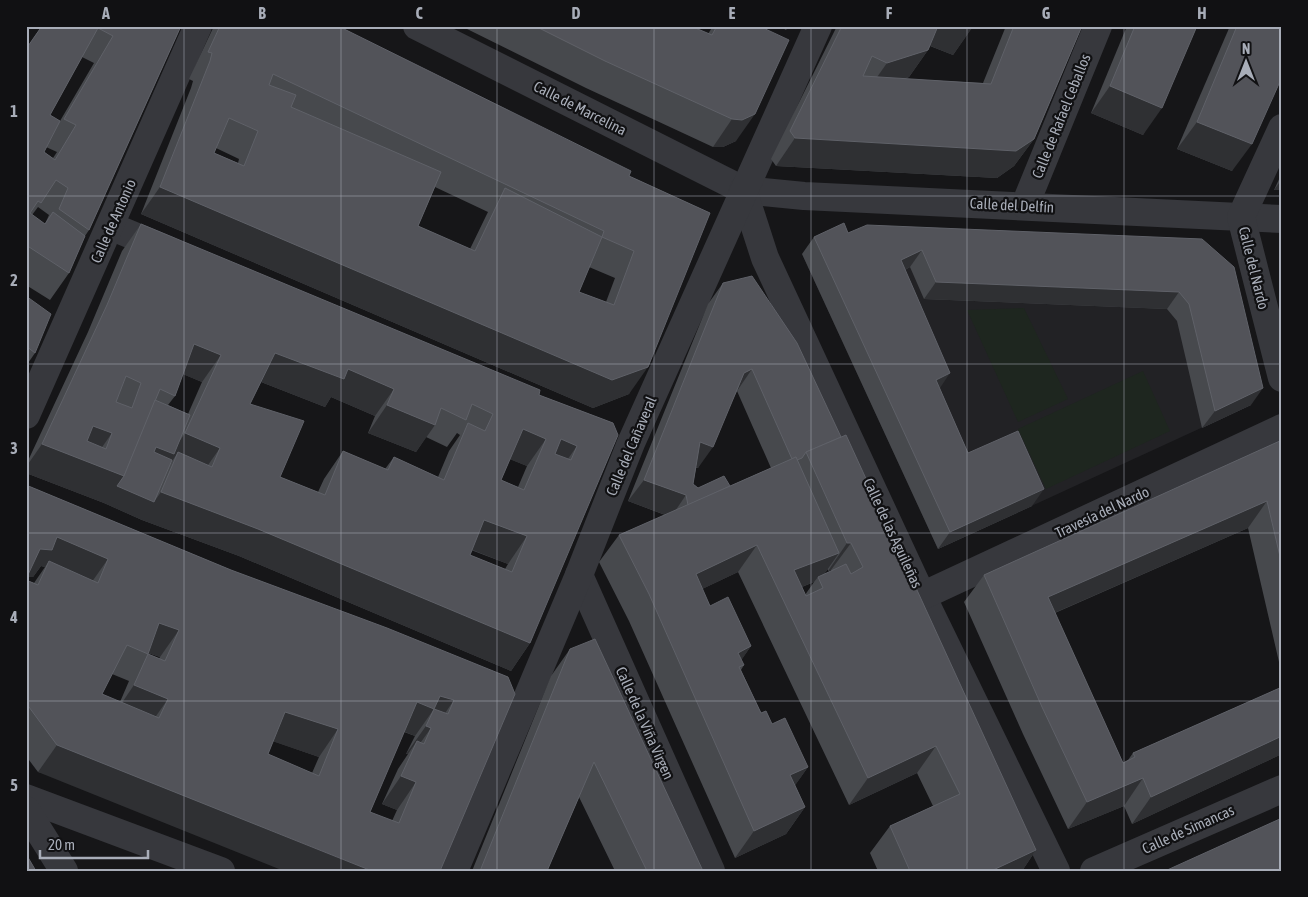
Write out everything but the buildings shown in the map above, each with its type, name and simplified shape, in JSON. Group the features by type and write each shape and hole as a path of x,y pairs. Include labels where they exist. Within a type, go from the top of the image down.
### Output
{"street":[{"name":"Calle de Antonio","path":"26,415 198,26"},
{"name":"Calle de Marcelina","path":"417,26 743,190"},
{"name":"Calle del Cañaveral","path":"454,871 516,694 579,575 620,439 743,190 818,26"},
{"name":"Calle de Rafael Ceballos","path":"1025,205 1098,26"},
{"path":"1241,217 1282,128"},
{"name":"Calle del Delfín","path":"743,190 804,196 1025,205 1282,219"},
{"name":"Calle de las Aguileñas","path":"743,190 765,258 922,596 1056,871"},
{"name":"Calle del Nardo","path":"1241,217 1282,378"},
{"path":"110,226 195,262"},
{"name":"Travesía del Nardo","path":"922,596 1282,428"},
{"name":"Calle de la Viña Virgen","path":"579,575 711,871"},
{"name":"Calle de Simancas","path":"1094,871 1282,789"},
{"path":"26,798 221,871"},
{"path":"26,810 64,871"}],"shaded area":[{"path":"802,254 1216,258 1251,405 938,549"},
{"path":"1024,308 1068,399 1018,422 967,310"},
{"path":"1143,371 1170,431 1046,489 1018,429"}]}
